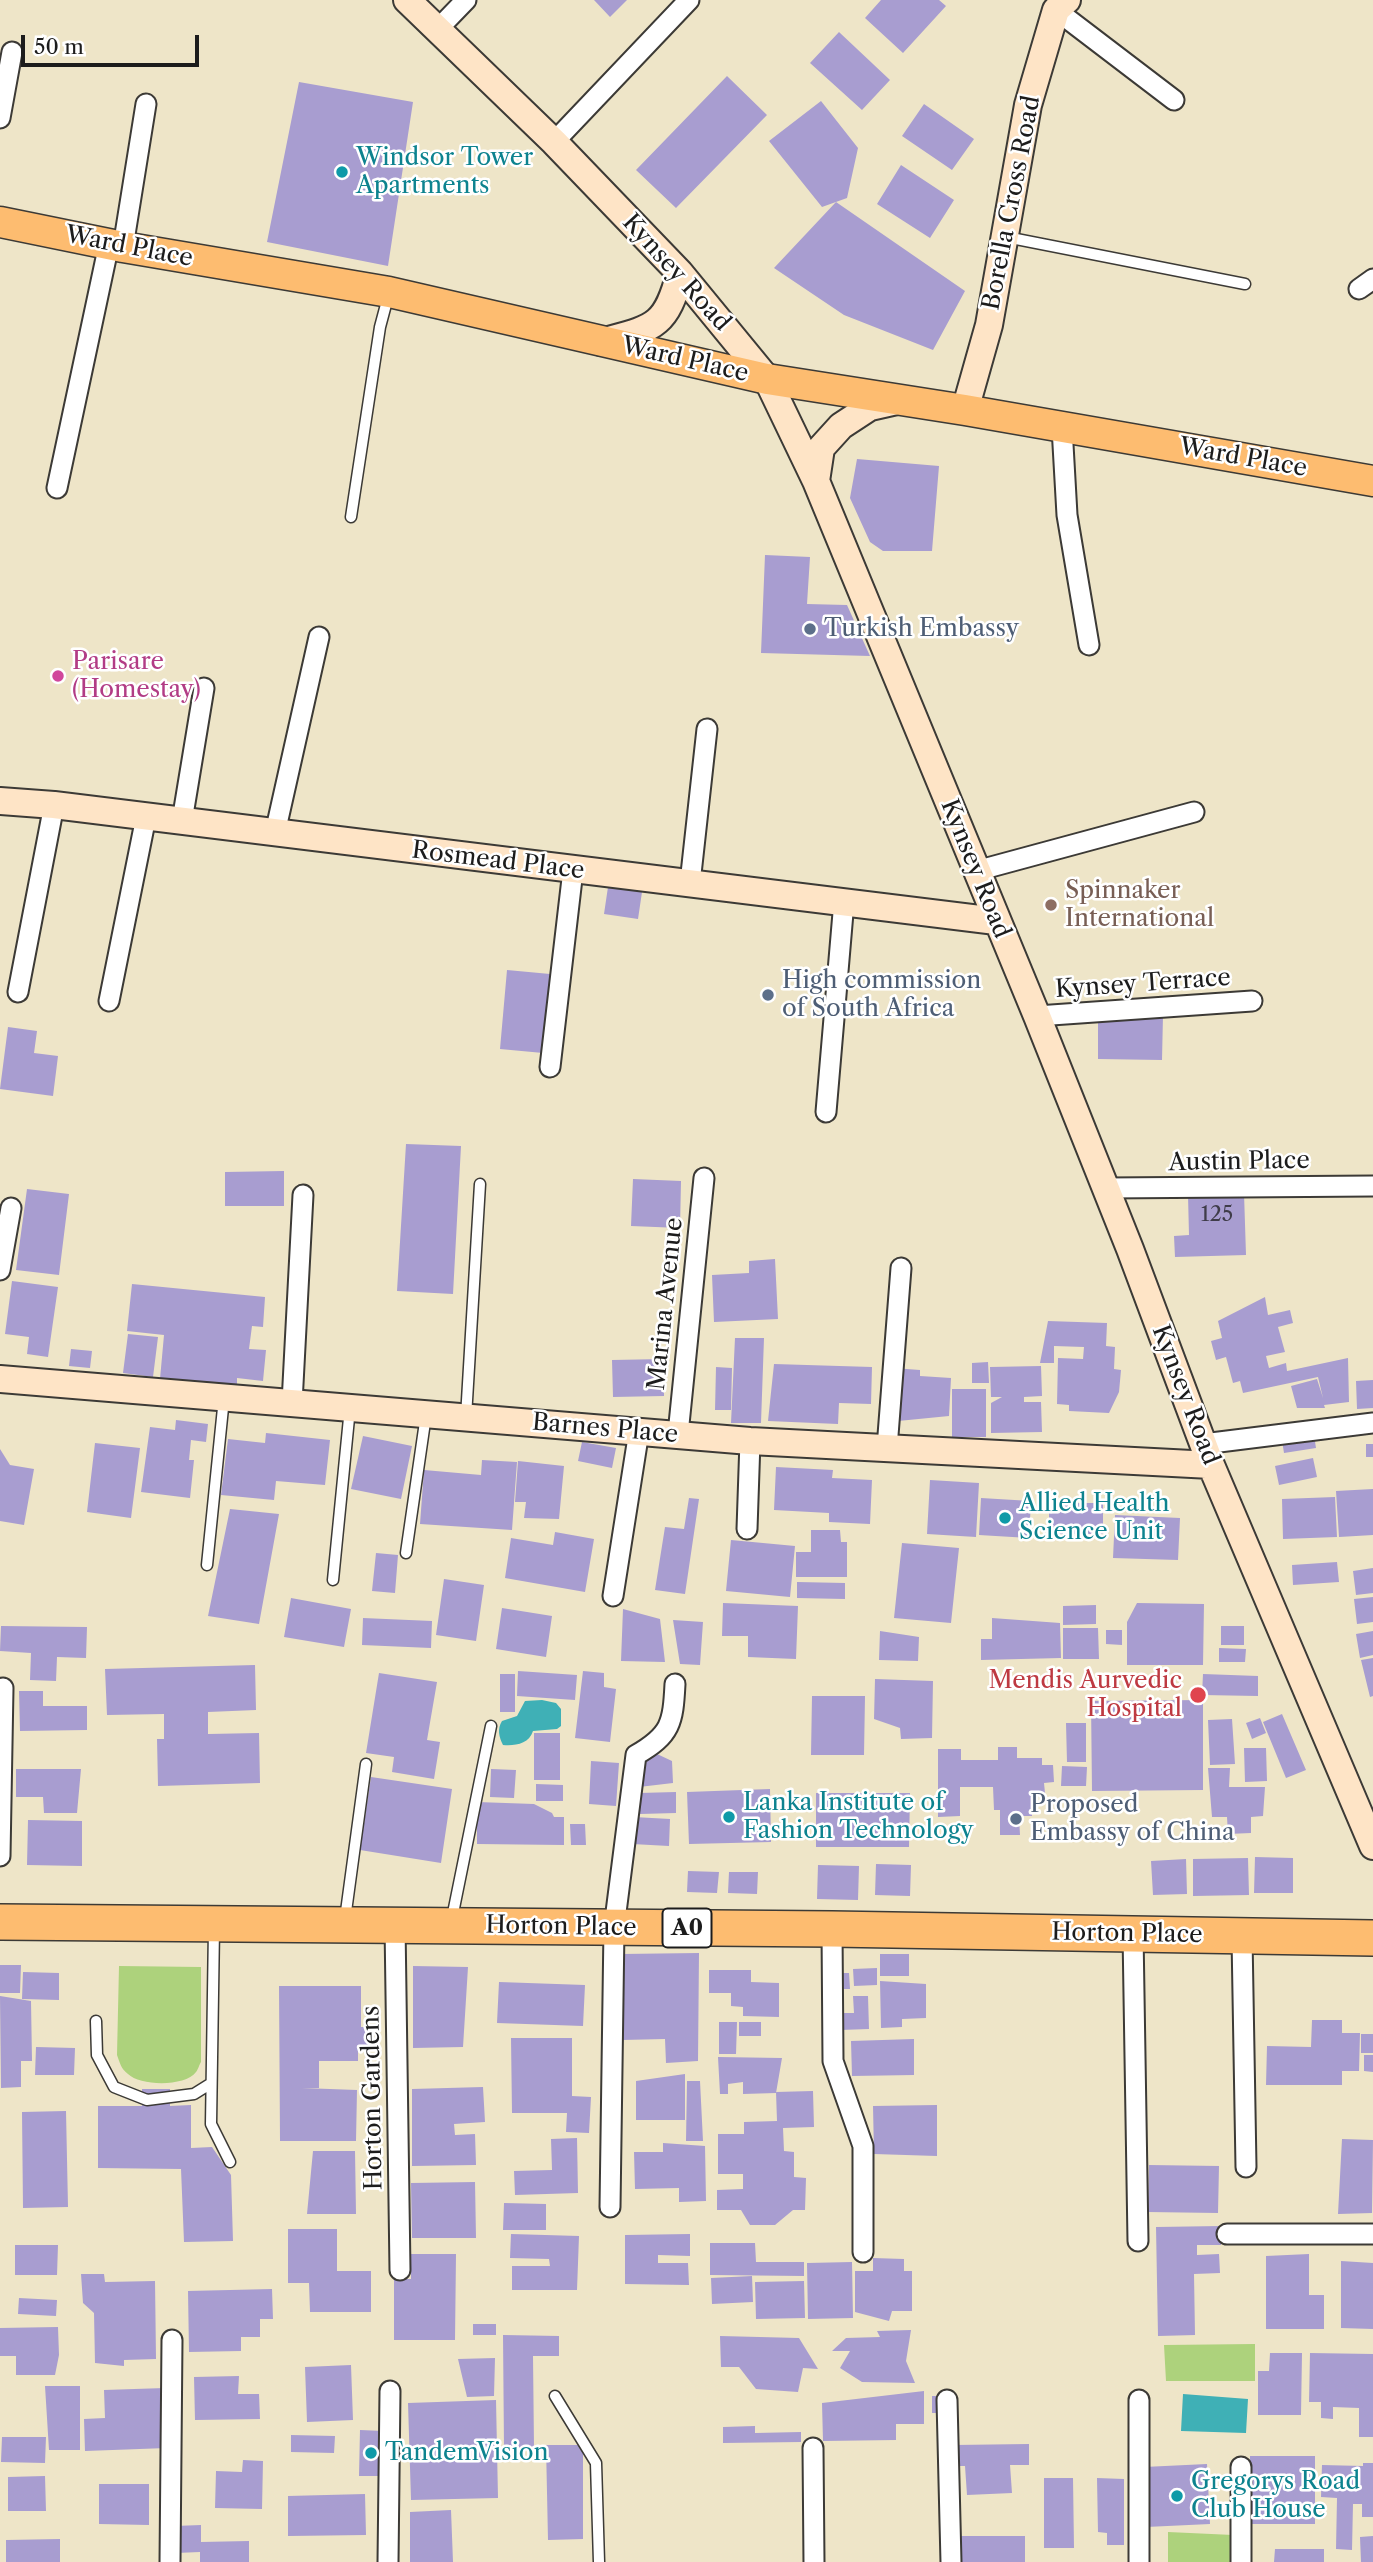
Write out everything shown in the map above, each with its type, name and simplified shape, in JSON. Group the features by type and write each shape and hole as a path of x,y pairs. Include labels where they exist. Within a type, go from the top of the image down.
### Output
{"highway":[{"name":"Horton Place","path":"0,1922 832,1929 1373,1938"}],"main road":[{"name":"Ward Place","path":"0,222 116,246 389,292 767,379 965,410 1373,481"}],"street":[{"name":"Kynsey Road","path":"407,0 554,142 680,273 767,379 816,481 1037,1016 1106,1188 1207,1455 1373,1846"},
{"path":"437,30 466,0"},
{"path":"554,142 689,0"},
{"path":"1062,5 1174,100"},
{"name":"Borella Cross Road","path":"965,410 989,325 1028,105 1062,5"},
{"path":"0,118 12,52"},
{"path":"57,488 116,246 146,104"},
{"path":"601,342 642,331 655,324 673,300 680,273"},
{"path":"816,481 821,448 841,426 870,407 903,400"},
{"path":"1062,427 1067,515 1089,645"},
{"path":"275,833 319,637"},
{"path":"182,821 204,688"},
{"path":"690,883 707,729"},
{"name":"Rosmead Place","path":"0,801 54,805 996,921"},
{"path":"18,992 54,805"},
{"path":"975,871 1194,812"},
{"path":"109,1001 146,817"},
{"path":"550,1067 573,870"},
{"path":"826,1112 844,901"},
{"name":"Kynsey Terrace","path":"1037,1016 1252,1001"},
{"name":"Marina Avenue","path":"678,1434 704,1178"},
{"name":"Austin Place","path":"1106,1188 1373,1186"},
{"path":"292,1403 303,1195"},
{"path":"0,1270 11,1208"},
{"path":"887,1448 901,1268"},
{"name":"Barnes Place","path":"0,1380 750,1441 887,1448 1207,1455"},
{"path":"1207,1455 1373,1423"},
{"path":"613,1596 639,1431"},
{"path":"747,1529 750,1441"},
{"path":"610,2207 614,1928 636,1755 657,1742 673,1717 675,1685"},
{"path":"0,1856 3,1688"},
{"name":"Horton Gardens","path":"395,1925 400,2270"},
{"path":"832,1929 833,2061 863,2146 863,2252"},
{"path":"1133,1933 1138,2241"},
{"path":"1242,1937 1246,2167"},
{"path":"1227,2234 1373,2234"},
{"path":"170,2562 172,2340"},
{"path":"388,2562 390,2391"},
{"path":"947,2400 951,2562"},
{"path":"1139,2400 1139,2562"},
{"path":"813,2448 814,2562"},
{"path":"1241,2467 1241,2562"}],"lane":[{"path":"1005,236 1245,284"},
{"path":"351,517 380,327 389,292"},
{"path":"466,1418 480,1184"},
{"path":"206,1565 224,1397"},
{"path":"333,1580 350,1408"},
{"path":"406,1553 426,1415"},
{"path":"450,1926 491,1726"},
{"path":"344,1925 366,1764"},
{"path":"214,1925 211,2124 230,2161"},
{"path":"96,2021 97,2055 114,2087 147,2099 194,2094 211,2084"},
{"path":"555,2396 596,2463 599,2562"}],"green space":[{"path":"119,1966 201,1967 201,2062 190,2077 173,2082 152,2083 134,2078 122,2068 117,2055"},
{"path":"1255,2344 1255,2381 1166,2381 1164,2345"},
{"path":"1168,2532 1233,2535 1232,2562 1168,2562"}],"water":[{"path":"525,1701 556,1703 561,1709 561,1726 557,1729 533,1731 528,1739 521,1743 503,1745 499,1733 502,1721 517,1716"},
{"path":"1183,2394 1248,2399 1246,2433 1181,2431"}],"building":[{"path":"594,0 627,0 610,17"},
{"path":"881,0 939,0 946,6 903,53 865,18"},
{"path":"839,32 890,80 862,110 810,63"},
{"path":"727,76 767,115 676,208 636,170"},
{"name":"Windsor Tower Apartments","path":"299,82 413,102 388,266 267,242"},
{"path":"821,101 858,148 847,198 822,207 769,141"},
{"path":"924,104 974,139 952,170 902,136"},
{"path":"901,165 954,200 930,238 877,204"},
{"path":"836,202 965,291 933,350 844,315 774,268"},
{"path":"857,459 939,466 932,551 883,551 870,542 850,498"},
{"name":"Turkish Embassy","path":"765,555 810,557 807,604 847,605 870,656 761,653"},
{"path":"608,887 642,892 638,919 604,914"},
{"path":"507,970 550,974 543,1053 500,1049"},
{"path":"1098,1014 1163,1015 1162,1060 1098,1059"},
{"path":"8,1027 37,1031 34,1053 58,1056 53,1096 0,1089"},
{"path":"406,1144 461,1146 453,1294 397,1291"},
{"path":"284,1171 284,1206 225,1206 225,1172"},
{"path":"633,1179 681,1181 680,1228 631,1226"},
{"path":"27,1189 69,1194 59,1275 16,1270"},
{"path":"1244,1193 1246,1255 1175,1257 1174,1236 1189,1235 1188,1195"},
{"path":"775,1259 778,1319 714,1322 712,1275 749,1273 749,1261"},
{"path":"12,1281 58,1287 48,1357 27,1354 29,1337 5,1334"},
{"path":"132,1284 265,1297 263,1327 252,1326 249,1349 266,1350 263,1381 237,1378 237,1386 160,1379 164,1335 127,1331"},
{"path":"1265,1297 1268,1315 1290,1310 1293,1323 1278,1327 1285,1352 1266,1356 1269,1368 1286,1363 1287,1371 1348,1358 1349,1402 1324,1405 1325,1408 1297,1408 1291,1386 1317,1379 1323,1398 1318,1377 1243,1393 1240,1381 1233,1383 1226,1357 1216,1360 1211,1341 1222,1338 1218,1321"},
{"path":"1048,1321 1107,1323 1106,1346 1115,1347 1114,1369 1121,1370 1119,1392 1109,1413 1069,1411 1069,1405 1057,1404 1058,1358 1083,1359 1084,1347 1054,1346 1054,1363 1040,1363"},
{"path":"128,1334 158,1337 153,1377 123,1373"},
{"path":"735,1338 764,1338 761,1423 731,1423"},
{"path":"71,1349 92,1351 90,1368 69,1366"},
{"path":"664,1359 664,1396 613,1397 612,1360"},
{"path":"988,1362 989,1383 972,1383 972,1363"},
{"path":"774,1364 872,1367 871,1404 839,1403 838,1424 768,1421"},
{"path":"1041,1366 1042,1396 1024,1397 1024,1402 1041,1402 1042,1432 991,1433 991,1403 1002,1397 991,1397 990,1367"},
{"path":"716,1367 732,1368 731,1410 715,1410"},
{"path":"893,1368 920,1370 920,1376 951,1378 949,1416 888,1422"},
{"path":"1373,1380 1373,1408 1357,1409 1356,1381"},
{"path":"952,1389 986,1389 986,1437 952,1437"},
{"path":"176,1420 208,1424 206,1442 191,1440 189,1460 194,1460 190,1498 141,1492 150,1427 175,1430"},
{"path":"1313,1429 1316,1448 1284,1453 1281,1434"},
{"path":"266,1433 330,1440 325,1485 276,1481 274,1500 221,1495 228,1439 265,1443"},
{"path":"363,1436 412,1446 401,1499 351,1489"},
{"path":"582,1442 616,1448 612,1468 578,1461"},
{"path":"95,1443 140,1448 131,1518 87,1512"},
{"path":"1366,1444 1373,1444 1373,1457 1366,1457"},
{"path":"0,1449 10,1465 34,1469 24,1525 0,1521"},
{"path":"1313,1458 1317,1477 1279,1485 1275,1466"},
{"path":"482,1460 517,1462 512,1530 420,1524 424,1470 481,1475"},
{"path":"518,1461 564,1466 559,1519 524,1518 526,1502 515,1502"},
{"path":"776,1467 833,1470 832,1478 872,1480 870,1524 829,1522 829,1513 774,1510"},
{"path":"930,1480 979,1483 976,1537 927,1534"},
{"path":"1373,1489 1373,1535 1339,1537 1336,1491"},
{"path":"1335,1497 1337,1537 1283,1539 1282,1499"},
{"path":"689,1498 699,1499 685,1594 655,1590 665,1527 684,1529"},
{"name":"Allied Health Science Unit","path":"981,1498 1031,1501 1029,1538 979,1535"},
{"path":"1049,1503 1103,1503 1103,1534 1049,1534"},
{"path":"230,1509 279,1514 259,1624 208,1616"},
{"path":"1115,1515 1180,1518 1178,1560 1113,1558"},
{"path":"811,1530 840,1530 841,1542 847,1542 847,1577 796,1577 796,1552 811,1552"},
{"path":"555,1532 594,1539 585,1592 505,1578 511,1538 553,1545"},
{"path":"731,1540 795,1546 790,1597 726,1591"},
{"path":"902,1543 959,1548 951,1623 894,1618"},
{"path":"376,1553 398,1555 395,1593 372,1591"},
{"path":"1337,1562 1339,1582 1293,1585 1292,1565"},
{"path":"1373,1568 1373,1593 1356,1595 1353,1571"},
{"path":"444,1579 484,1585 476,1641 436,1635"},
{"path":"797,1582 845,1583 845,1599 797,1598"},
{"path":"1373,1597 1373,1622 1357,1624 1354,1599"},
{"path":"291,1598 351,1609 344,1647 284,1637"},
{"path":"723,1603 798,1606 796,1659 748,1657 748,1636 722,1636"},
{"path":"1137,1603 1204,1604 1203,1665 1127,1665 1127,1622"},
{"path":"1096,1605 1096,1624 1063,1625 1063,1606"},
{"path":"502,1608 552,1616 546,1657 496,1649"},
{"path":"623,1609 660,1619 665,1662 621,1661"},
{"path":"363,1618 432,1621 431,1648 362,1645"},
{"path":"992,1618 1060,1623 1061,1658 981,1660 981,1639 992,1639"},
{"path":"673,1620 703,1622 700,1665 680,1664"},
{"path":"1,1626 87,1627 86,1658 57,1657 56,1681 30,1680 31,1653 0,1651"},
{"path":"1221,1626 1244,1626 1244,1645 1221,1645"},
{"path":"1063,1628 1098,1628 1099,1659 1063,1659"},
{"path":"1106,1630 1122,1630 1122,1645 1106,1644"},
{"path":"880,1631 919,1637 918,1661 879,1660"},
{"path":"1373,1631 1373,1655 1360,1658 1356,1634"},
{"path":"1219,1648 1246,1649 1245,1662 1219,1662"},
{"path":"1373,1658 1373,1696 1370,1697 1361,1660"},
{"path":"255,1665 256,1710 208,1712 208,1734 259,1733 260,1783 158,1786 157,1739 164,1739 164,1714 107,1715 105,1669"},
{"path":"518,1671 577,1675 575,1700 517,1696"},
{"path":"583,1671 604,1673 604,1687 616,1689 610,1742 575,1738"},
{"path":"379,1673 437,1682 427,1740 440,1742 434,1779 392,1772 394,1757 366,1753"},
{"path":"500,1674 515,1674 515,1712 500,1712"},
{"path":"1203,1674 1258,1676 1258,1696 1202,1695"},
{"path":"875,1679 933,1681 932,1738 901,1739 900,1728 874,1719"},
{"path":"19,1691 43,1691 43,1706 87,1706 87,1730 20,1731"},
{"path":"812,1696 865,1696 864,1755 811,1755"},
{"path":"1203,1700 1203,1790 1092,1791 1091,1701"},
{"path":"1282,1714 1306,1770 1286,1778 1263,1722"},
{"path":"1260,1718 1266,1733 1252,1739 1246,1723"},
{"path":"1232,1719 1235,1764 1210,1765 1208,1720"},
{"path":"1066,1723 1086,1723 1086,1762 1067,1762"},
{"path":"534,1733 560,1733 560,1780 534,1780"},
{"path":"998,1747 1017,1747 1017,1758 1042,1758 1042,1765 1053,1765 1054,1782 1044,1783 1045,1793 1032,1793 1032,1816 1019,1816 1020,1835 1000,1835 1000,1810 994,1810 993,1787 960,1787 960,1816 938,1817 938,1749 961,1749 961,1760 998,1760"},
{"path":"1244,1748 1266,1748 1267,1781 1245,1782"},
{"path":"657,1754 672,1761 673,1783 639,1787 638,1768"},
{"path":"591,1761 619,1763 616,1806 589,1804"},
{"path":"1062,1766 1087,1767 1086,1786 1061,1786"},
{"path":"1208,1768 1230,1768 1229,1787 1265,1787 1263,1816 1251,1817 1251,1833 1228,1834 1227,1817 1212,1817"},
{"path":"16,1769 81,1769 77,1813 44,1813 43,1797 16,1797"},
{"path":"491,1769 516,1770 514,1798 490,1797"},
{"path":"371,1777 452,1789 441,1863 360,1850"},
{"path":"536,1784 563,1785 563,1801 536,1801"},
{"name":"Lanka Institute of Fashion Technology","path":"770,1789 771,1842 689,1844 687,1792"},
{"path":"676,1792 676,1813 640,1814 639,1793"},
{"path":"816,1793 910,1793 909,1847 816,1847"},
{"path":"477,1802 534,1804 552,1813 554,1817 564,1817 564,1845 477,1844"},
{"path":"634,1817 670,1819 669,1846 632,1844"},
{"path":"28,1820 82,1821 82,1866 27,1865"},
{"path":"570,1824 585,1824 586,1845 571,1845"},
{"path":"1255,1857 1293,1858 1293,1893 1254,1893"},
{"path":"1248,1858 1249,1895 1193,1896 1193,1859"},
{"path":"1186,1859 1187,1894 1153,1895 1151,1861"},
{"path":"876,1864 911,1865 910,1896 875,1895"},
{"path":"818,1865 859,1866 858,1900 817,1899"},
{"path":"688,1871 719,1872 717,1893 687,1892"},
{"path":"729,1872 758,1872 757,1894 728,1893"},
{"path":"699,1953 698,2061 666,2063 665,2039 622,2040 621,1954"},
{"path":"880,1954 909,1954 909,1976 880,1976"},
{"path":"0,1965 21,1965 20,1993 0,1993"},
{"path":"413,1966 468,1967 463,2047 413,2048"},
{"path":"877,1968 877,1985 854,1986 853,1969"},
{"path":"709,1970 751,1970 751,1982 779,1983 779,2017 743,2016 743,2007 731,2006 731,1993 709,1993"},
{"path":"23,1972 59,1973 59,2000 22,1999"},
{"path":"839,1973 849,1973 850,1989 839,1989"},
{"path":"880,1981 926,1984 926,2018 902,2019 902,2027 881,2028"},
{"path":"499,1982 585,1985 583,2026 497,2023"},
{"path":"279,1986 361,1986 361,2027 373,2027 373,2046 358,2046 358,2061 319,2061 319,2088 302,2088 357,2090 356,2141 280,2141"},
{"path":"0,1996 31,2001 32,2061 21,2061 21,2087 1,2088"},
{"path":"853,1996 868,1996 869,2029 840,2030 839,2013 854,2013"},
{"path":"1312,2020 1342,2020 1342,2033 1360,2033 1359,2071 1342,2071 1342,2085 1266,2085 1267,2046 1311,2047"},
{"path":"719,2022 737,2022 736,2054 719,2054"},
{"path":"739,2022 761,2022 761,2036 739,2036"},
{"path":"1361,2034 1373,2034 1373,2053 1361,2053"},
{"path":"511,2038 572,2038 572,2096 591,2097 589,2133 566,2132 567,2113 512,2113"},
{"path":"914,2039 914,2075 852,2076 851,2041"},
{"path":"36,2047 75,2048 74,2075 35,2075"},
{"path":"1364,2055 1373,2055 1373,2072 1364,2071"},
{"path":"718,2057 782,2058 776,2093 743,2094 743,2082 728,2084 728,2094 720,2094"},
{"path":"685,2074 685,2120 636,2120 636,2081"},
{"path":"687,2081 700,2081 703,2141 686,2141"},
{"path":"483,2087 485,2122 454,2124 455,2135 475,2134 476,2165 412,2166 412,2089"},
{"path":"142,2089 170,2089 170,2106 191,2105 191,2148 212,2147 231,2175 233,2241 184,2242 181,2169 98,2168 98,2106 142,2106"},
{"path":"813,2091 814,2127 783,2128 784,2151 794,2152 794,2177 806,2178 805,2210 793,2210 775,2225 750,2225 741,2210 717,2210 717,2190 743,2189 743,2174 718,2174 718,2134 744,2134 744,2122 777,2121 776,2092"},
{"path":"937,2105 937,2156 874,2154 873,2106"},
{"path":"66,2111 68,2207 23,2208 22,2112"},
{"path":"577,2138 578,2193 515,2195 514,2171 552,2170 551,2139"},
{"path":"1342,2139 1373,2140 1372,2213 1338,2214"},
{"path":"663,2143 705,2146 706,2201 679,2202 679,2188 635,2189 634,2152 663,2152"},
{"path":"313,2151 355,2151 356,2214 307,2214"},
{"path":"1149,2165 1219,2166 1218,2213 1148,2212"},
{"path":"475,2182 476,2238 412,2238 411,2183"},
{"path":"504,2203 546,2204 546,2230 503,2230"},
{"path":"1221,2226 1221,2245 1197,2245 1197,2255 1219,2254 1220,2273 1194,2274 1195,2335 1158,2336 1156,2227"},
{"path":"288,2229 337,2229 337,2271 371,2271 371,2312 310,2312 309,2283 288,2283"},
{"path":"511,2234 579,2236 577,2290 512,2290 512,2266 550,2266 549,2259 510,2258"},
{"path":"690,2234 690,2256 658,2255 658,2263 688,2263 689,2285 625,2284 625,2235"},
{"path":"710,2243 755,2243 756,2262 804,2262 804,2276 710,2275"},
{"path":"15,2245 58,2245 57,2275 15,2275"},
{"path":"411,2254 456,2254 455,2340 394,2340 394,2279 411,2279"},
{"path":"1309,2254 1309,2295 1324,2295 1324,2329 1266,2329 1266,2256"},
{"path":"873,2258 904,2259 904,2271 912,2271 912,2311 892,2311 889,2321 855,2312 855,2271 873,2271"},
{"path":"1341,2261 1373,2263 1373,2329 1341,2328"},
{"path":"852,2262 853,2318 808,2319 807,2263"},
{"path":"81,2274 104,2274 105,2282 155,2281 156,2359 124,2360 124,2366 95,2363 94,2313 83,2303"},
{"path":"752,2276 753,2302 712,2304 711,2278"},
{"path":"804,2281 805,2318 756,2319 755,2282"},
{"path":"272,2289 273,2319 260,2319 260,2337 241,2337 241,2351 189,2352 188,2291"},
{"path":"19,2298 57,2300 56,2316 18,2314"},
{"path":"473,2324 496,2324 496,2335 473,2335"},
{"path":"58,2327 59,2355 55,2375 16,2375 16,2356 0,2356 0,2328"},
{"path":"911,2330 906,2361 915,2383 862,2382 840,2368 850,2351 832,2351 846,2338 880,2337 877,2331"},
{"path":"503,2335 559,2336 559,2356 533,2356 534,2447 504,2448"},
{"path":"720,2336 799,2338 818,2369 803,2368 798,2392 756,2389 739,2367 721,2367"},
{"path":"1270,2353 1302,2353 1301,2415 1258,2415 1258,2371 1269,2371"},
{"path":"1310,2353 1373,2354 1373,2437 1359,2437 1359,2408 1333,2407 1333,2419 1321,2418 1321,2402 1309,2402"},
{"path":"495,2358 494,2396 467,2397 458,2359"},
{"path":"351,2365 353,2420 307,2422 305,2367"},
{"path":"239,2376 238,2394 259,2394 260,2419 195,2420 194,2377"},
{"path":"45,2386 80,2386 80,2450 49,2450"},
{"path":"165,2388 167,2448 85,2451 84,2419 105,2418 104,2390"},
{"path":"924,2391 924,2424 896,2424 896,2440 823,2441 822,2403"},
{"path":"932,2396 939,2396 939,2413 932,2413"},
{"path":"496,2400 498,2498 411,2500 408,2403"},
{"path":"755,2426 755,2433 801,2432 801,2442 723,2443 723,2427"},
{"name":"TandemVision","path":"360,2430 384,2431 382,2476 359,2476"},
{"path":"291,2435 335,2436 334,2453 291,2452"},
{"path":"2,2437 46,2437 45,2463 1,2462"},
{"path":"1029,2444 1029,2465 1010,2465 1012,2493 967,2495 965,2466 954,2466 954,2445"},
{"path":"546,2445 583,2445 583,2539 548,2540"},
{"path":"1250,2456 1315,2456 1315,2524 1250,2524"},
{"path":"243,2460 263,2461 262,2509 215,2508 216,2471 242,2472"},
{"path":"1363,2463 1373,2463 1373,2517 1362,2517 1362,2504 1353,2504 1352,2550 1336,2549 1337,2498 1321,2497 1322,2465 1363,2466"},
{"name":"Gregorys Road Club House","path":"1207,2464 1210,2524 1146,2527 1144,2467"},
{"path":"45,2476 46,2511 8,2511 8,2477"},
{"path":"1044,2478 1073,2478 1074,2548 1044,2548"},
{"path":"1097,2478 1124,2479 1124,2545 1107,2545 1107,2533 1098,2532"},
{"path":"99,2484 149,2484 149,2525 99,2524"},
{"path":"365,2494 366,2535 288,2536 288,2496"},
{"path":"451,2510 453,2562 410,2562 410,2512"},
{"path":"201,2525 201,2542 249,2541 249,2562 200,2562 200,2552 176,2553 175,2526"},
{"path":"959,2536 1025,2536 1025,2562 959,2562"},
{"path":"1373,2536 1373,2562 1361,2562 1360,2537"},
{"path":"60,2539 60,2562 6,2562 6,2540"},
{"path":"1275,2549 1324,2549 1324,2562 1274,2562"}],"place":[{"name":"Windsor Tower Apartments","path":"342,172"},
{"name":"Turkish Embassy","path":"810,629"},
{"name":"Parisare (Homestay)","path":"58,676"},
{"name":"Spinnaker International","path":"1051,905"},
{"name":"High commission of South Africa","path":"768,995"},
{"name":"Allied Health Science Unit","path":"1005,1518"},
{"name":"Mendis Aurvedic Hospital","path":"1198,1695"},
{"name":"Lanka Institute of Fashion Technology","path":"729,1817"},
{"name":"Proposed Embassy of China","path":"1016,1819"},
{"name":"TandemVision","path":"371,2453"},
{"name":"Gregorys Road Club House","path":"1177,2496"}]}
